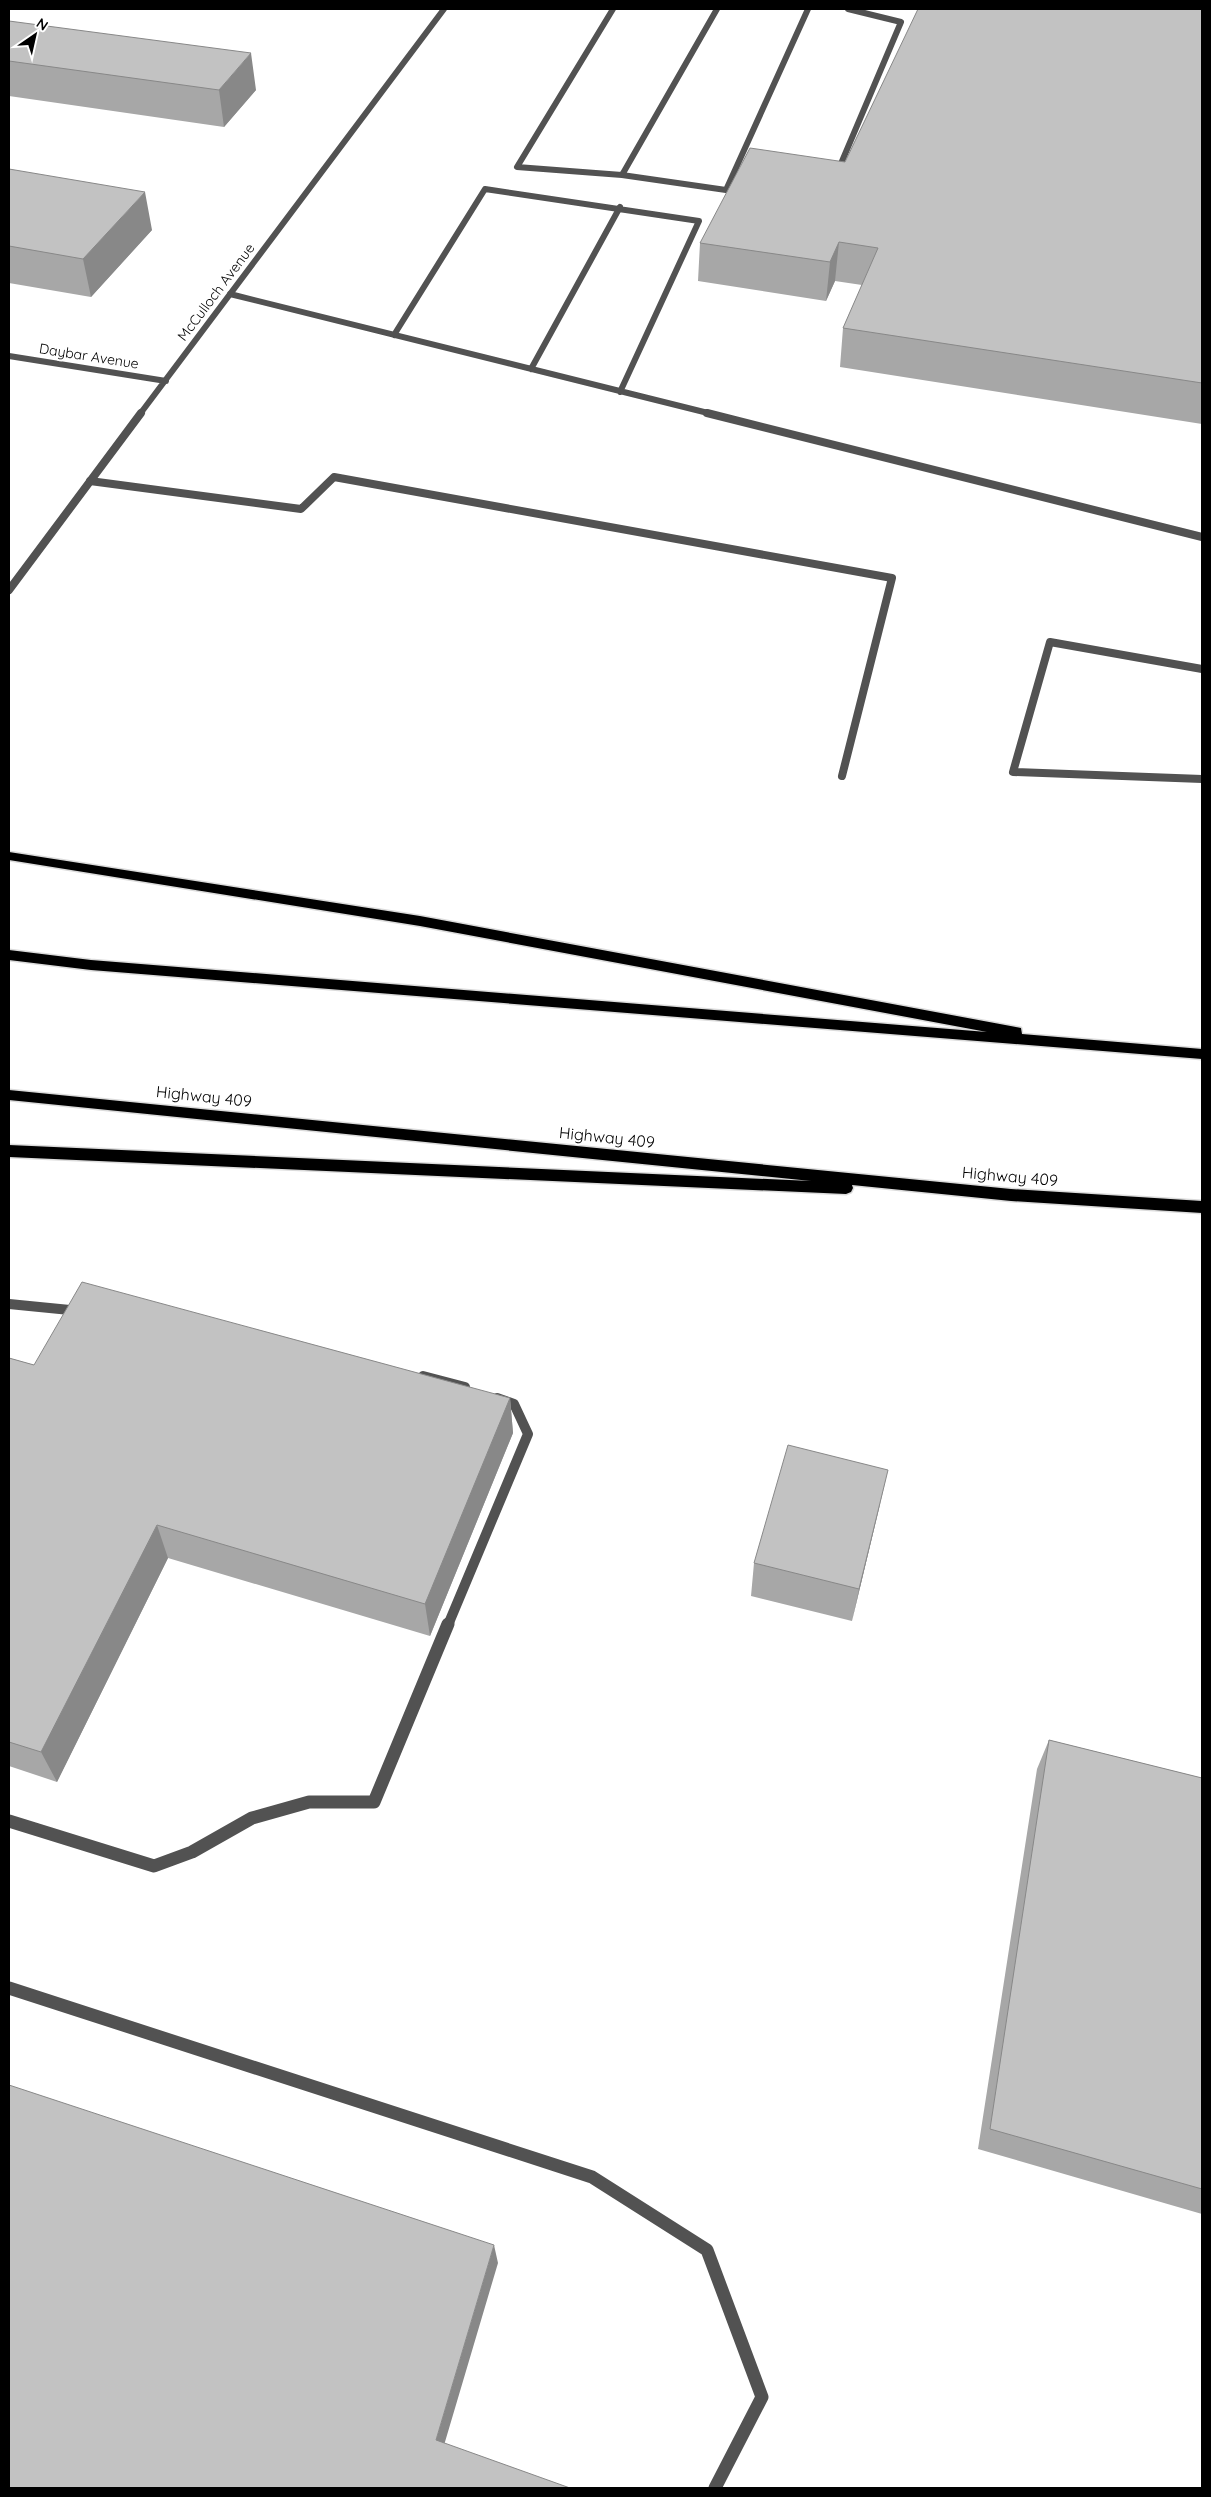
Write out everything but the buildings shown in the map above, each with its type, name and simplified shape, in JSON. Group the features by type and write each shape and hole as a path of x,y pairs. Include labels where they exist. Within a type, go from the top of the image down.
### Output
{"highway":[{"path":"9,856 420,921 1096,1047"},
{"path":"9,955 91,965 1202,1054"},
{"name":"Highway 409","path":"9,1094 1011,1195 1202,1207"},
{"path":"9,1151 1011,1195"}],"street":[{"name":"McCulloch Avenue","path":"9,590 444,9"},
{"path":"613,9 517,166 622,175 726,190 808,9"},
{"path":"622,175 717,9"},
{"path":"834,181 901,22 848,9"},
{"path":"733,176 742,177"},
{"path":"394,335 485,189 620,207 698,221 620,392"},
{"path":"532,369 620,207"},
{"path":"230,294 1202,537"},
{"name":"Daybar Avenue","path":"9,356 166,380"},
{"path":"90,481 301,509 334,477 892,578 842,776"},
{"path":"1202,670 1050,642 1014,772 1202,779"},
{"path":"9,1304 92,1313"},
{"path":"9,1821 154,1866 192,1852 252,1818 261,1815 309,1802 374,1802 528,1434 514,1404 444,1379 414,1374"},
{"path":"9,1988 592,2177 706,2250 762,2397 715,2488"}]}
